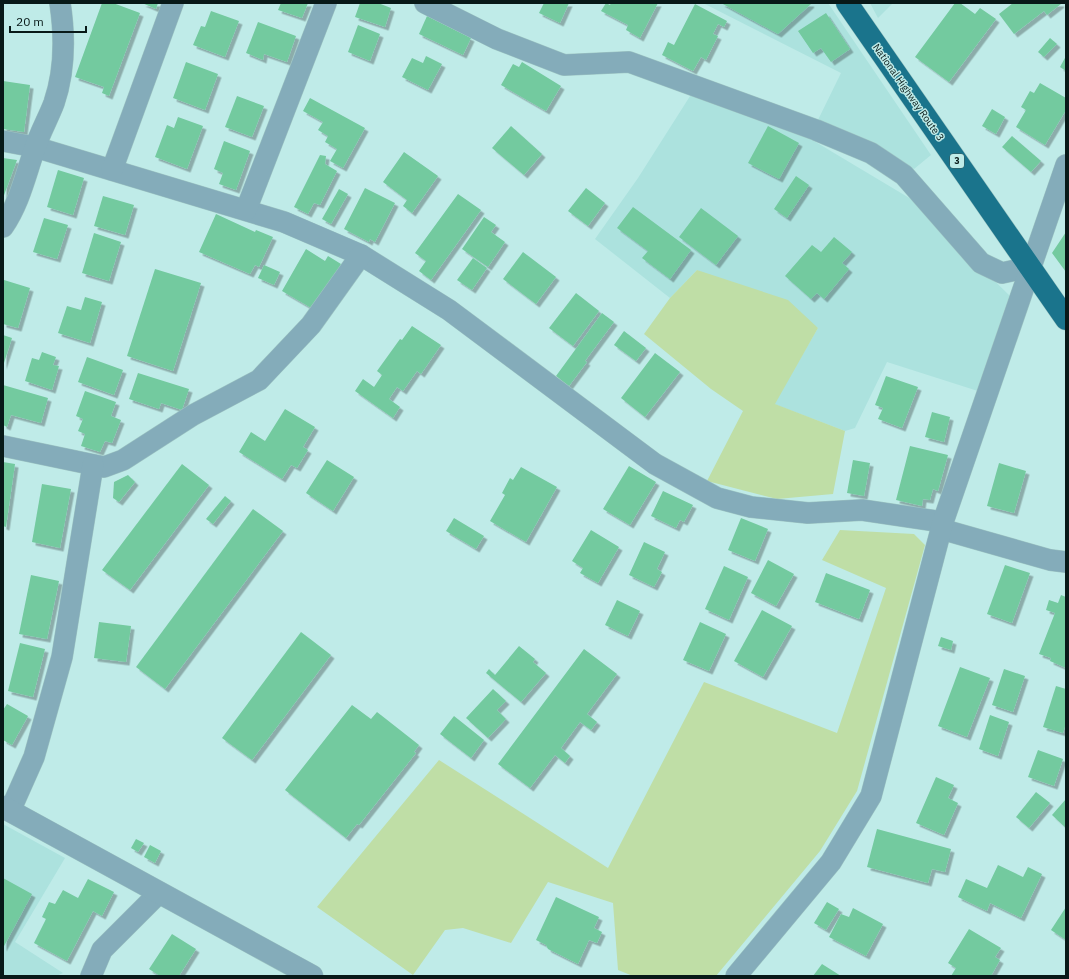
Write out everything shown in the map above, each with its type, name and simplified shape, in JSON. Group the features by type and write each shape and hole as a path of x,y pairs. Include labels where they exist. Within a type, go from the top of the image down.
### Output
{"highway":[{"name":"National Highway Route 3","path":"847,3 1066,319"}],"street":[{"path":"3,227 13,212 35,147 54,101 63,61 64,29 60,3"},
{"path":"112,170 172,3"},
{"path":"246,210 326,3"},
{"path":"425,3 497,39 564,65 629,62 816,130 871,153 904,175 941,220 981,263 1002,273 1030,267"},
{"path":"3,141 35,147 284,222 360,255 449,310 655,464 717,498 751,507 794,512 808,513 862,510 942,525 1050,560 1066,562"},
{"path":"736,976 831,862 871,796 942,525 1066,165"},
{"path":"3,446 104,467 123,460 193,415 259,380 311,325 360,255"},
{"path":"93,465 62,657 34,757 6,809 312,976"},
{"path":"91,976 102,950 159,893"}],"shaded area":[{"path":"703,3 828,3 931,155 914,169 865,141 816,124 841,73"},
{"path":"870,3 893,3 878,18"},
{"path":"692,93 809,138 911,199 1010,296 981,392 887,362 855,428 845,431 774,404 818,328 697,270 670,298 595,239 638,178"},
{"path":"3,824 65,858 15,942 63,973 56,976 3,976"}],"green space":[{"path":"697,270 788,300 818,328 775,404 845,431 833,494 777,499 707,481 743,411 711,389 644,334 670,298"},
{"path":"840,530 914,534 925,545 857,791 820,851 716,976 633,976 618,970 613,903 548,882 511,943 463,928 445,930 413,975 317,907 439,760 608,868 704,682 837,733 886,588 822,560"}],"building":[{"path":"102,3 113,3 140,13 109,96 102,93 104,87 75,77"},
{"path":"142,3 158,3 156,9"},
{"path":"281,3 308,3 302,18 278,10"},
{"path":"360,3 378,3 391,8 385,27 355,17"},
{"path":"544,3 569,3 560,23 539,13"},
{"path":"606,3 610,5 611,3 658,3 640,38 626,30 628,25 601,11"},
{"path":"721,3 810,3 811,4 778,34"},
{"path":"955,3 960,3 975,14 980,8 996,19 949,82 915,57"},
{"path":"1013,3 1061,4 1047,15 1044,11 1014,34 999,14"},
{"path":"695,4 727,21 724,27 718,24 713,34 718,36 706,60 701,57 693,71 662,55 668,42 674,45"},
{"path":"211,11 239,21 225,57 193,45 201,26 205,27"},
{"path":"826,13 850,49 831,62 821,48 813,53 798,31"},
{"path":"427,16 471,38 463,55 419,34"},
{"path":"258,22 296,36 287,62 264,54 263,60 246,53"},
{"path":"358,25 380,34 370,61 348,52"},
{"path":"1050,38 1057,44 1044,57 1038,52"},
{"path":"426,56 442,64 428,90 402,77 412,58 423,63"},
{"path":"1066,56 1066,71 1060,67"},
{"path":"186,62 218,74 205,110 173,98"},
{"path":"522,62 561,86 546,111 501,85 513,64 519,67"},
{"path":"3,81 30,85 24,132 3,129"},
{"path":"1040,83 1066,98 1066,110 1045,145 1016,127 1026,110 1021,107 1030,91 1034,93"},
{"path":"237,96 264,106 252,137 225,127"},
{"path":"310,98 365,128 343,168 330,161 337,149 325,142 328,136 318,130 323,122 303,111"},
{"path":"992,109 1005,117 996,134 982,126"},
{"path":"178,117 203,126 187,169 155,157 167,125 174,128"},
{"path":"511,126 542,154 524,175 492,148"},
{"path":"768,126 799,143 779,179 748,163"},
{"path":"1012,136 1041,161 1031,172 1002,147"},
{"path":"224,141 250,151 236,190 219,184 223,173 214,169"},
{"path":"404,152 438,176 412,213 403,206 407,200 383,182"},
{"path":"320,155 326,156 325,164 337,171 320,205 314,203 308,214 294,207"},
{"path":"3,158 17,160 3,198"},
{"path":"58,170 84,178 73,215 47,207"},
{"path":"796,176 809,185 787,218 774,209"},
{"path":"365,188 395,203 375,242 370,239 369,242 344,229"},
{"path":"586,188 605,203 588,226 568,211"},
{"path":"339,189 348,194 331,224 322,219"},
{"path":"458,194 481,210 431,280 419,271 426,261 415,253"},
{"path":"103,196 134,205 125,235 94,226"},
{"path":"633,207 691,250 670,279 642,258 648,251 617,228"},
{"path":"701,208 738,236 716,265 679,237"},
{"path":"216,214 255,232 256,230 273,237 259,267 255,265 250,274 199,252"},
{"path":"484,217 496,225 491,232 505,242 488,267 462,249"},
{"path":"44,218 68,225 57,259 33,252"},
{"path":"1066,232 1066,272 1052,253"},
{"path":"94,233 121,242 109,281 82,273"},
{"path":"834,237 852,252 842,263 849,269 824,299 817,293 811,299 785,276 812,245 821,252"},
{"path":"306,249 325,261 328,256 341,264 322,298 313,309 282,291"},
{"path":"523,252 556,277 536,304 503,279"},
{"path":"473,258 487,268 472,290 457,280"},
{"path":"264,265 280,272 274,285 258,278"},
{"path":"155,269 201,283 173,371 127,356"},
{"path":"4,280 30,288 18,328 3,324"},
{"path":"576,293 599,311 573,346 549,328"},
{"path":"85,297 102,302 90,343 58,333 67,306 81,310"},
{"path":"602,313 614,322 585,361 587,362 569,386 556,376"},
{"path":"412,326 441,345 421,374 417,371 403,391 397,387 389,399 400,407 393,418 355,391 363,379 374,387 382,375 377,371 400,339 402,340"},
{"path":"624,331 646,348 636,361 614,345"},
{"path":"3,335 12,338 3,366"},
{"path":"42,352 56,357 53,365 59,366 52,390 25,381 32,358 39,360"},
{"path":"655,353 680,372 645,417 621,398"},
{"path":"87,357 123,370 114,395 78,382"},
{"path":"138,373 189,389 182,410 161,403 159,409 129,399"},
{"path":"886,376 918,387 902,428 878,419 883,408 875,405"},
{"path":"3,385 48,398 41,423 11,415 7,427 3,425"},
{"path":"85,391 116,402 111,416 121,420 112,443 105,441 100,452 81,446 85,434 78,431 83,419 76,416"},
{"path":"285,409 315,427 303,447 308,450 297,468 291,465 282,479 239,452 251,432 265,441"},
{"path":"932,412 950,417 944,442 925,437"},
{"path":"910,446 948,455 938,491 933,489 930,500 923,499 922,506 896,500"},
{"path":"327,460 354,477 333,511 306,493"},
{"path":"853,460 870,463 864,496 847,493"},
{"path":"3,462 15,464 6,527 3,526"},
{"path":"999,463 1026,471 1014,513 987,506"},
{"path":"182,464 209,485 130,590 102,570"},
{"path":"629,466 656,482 630,525 603,509"},
{"path":"521,467 557,487 526,542 490,521 505,495 502,493 510,478 513,480"},
{"path":"128,475 135,482 119,502 113,498 114,482"},
{"path":"42,484 71,489 60,548 32,542"},
{"path":"663,491 693,505 684,522 680,520 676,528 651,516"},
{"path":"225,496 231,501 213,524 206,519"},
{"path":"253,509 283,531 165,689 136,667"},
{"path":"454,518 484,536 476,549 446,531"},
{"path":"741,518 768,529 755,561 728,550"},
{"path":"591,530 619,547 598,583 580,573 583,568 572,561"},
{"path":"644,542 665,552 657,569 662,572 654,587 629,575"},
{"path":"768,560 794,574 776,606 751,593"},
{"path":"1005,565 1030,573 1012,623 987,614"},
{"path":"724,566 748,577 729,620 705,609"},
{"path":"826,573 870,590 859,619 815,602"},
{"path":"31,575 59,581 47,639 19,634"},
{"path":"1061,595 1066,597 1066,668 1050,661 1051,658 1039,654 1055,613 1046,610 1049,600 1058,603"},
{"path":"617,600 640,611 628,636 605,625"},
{"path":"762,610 792,626 763,677 734,661"},
{"path":"99,622 131,626 126,662 94,658"},
{"path":"700,622 726,634 709,671 683,660"},
{"path":"301,632 331,655 252,760 222,738"},
{"path":"941,637 953,641 951,650 938,646"},
{"path":"20,643 45,649 33,697 8,691"},
{"path":"519,646 535,659 533,662 546,673 521,702 486,673 489,669 495,675"},
{"path":"584,649 617,674 587,714 597,722 591,730 580,722 561,748 570,756 565,763 555,755 530,788 498,764"},
{"path":"960,667 990,678 967,737 938,726"},
{"path":"1004,669 1025,676 1013,712 992,705"},
{"path":"1056,686 1066,689 1066,723 1063,733 1043,727"},
{"path":"493,689 506,701 497,710 506,719 488,738 466,718"},
{"path":"7,704 28,716 12,745 3,740 3,710"},
{"path":"352,705 371,719 377,712 419,745 414,752 416,753 359,825 357,824 346,838 285,790"},
{"path":"990,715 1009,722 998,756 979,749"},
{"path":"454,716 484,740 471,758 440,734"},
{"path":"1038,750 1063,759 1054,786 1028,777"},
{"path":"936,777 954,785 948,798 958,803 944,835 916,823"},
{"path":"1036,792 1050,803 1029,828 1016,817"},
{"path":"1066,799 1066,828 1052,815"},
{"path":"877,829 951,849 945,872 932,869 928,883 867,867"},
{"path":"136,839 144,843 138,852 131,848"},
{"path":"150,845 161,851 155,863 144,857"},
{"path":"998,865 1023,877 1028,867 1042,874 1021,918 990,903 987,911 958,897 966,879 987,888"},
{"path":"3,878 32,894 3,948"},
{"path":"88,879 114,892 102,916 93,911 67,961 34,943 46,919 42,917 49,902 55,904 63,890 78,898"},
{"path":"556,897 599,917 594,928 602,932 597,943 589,940 578,964 548,949 546,945 536,940"},
{"path":"827,902 839,909 826,930 814,923"},
{"path":"1066,907 1066,940 1051,930"},
{"path":"853,908 883,924 866,956 829,937 841,914 849,917"},
{"path":"969,929 1001,948 995,957 1000,960 991,976 951,976 956,968 948,963"},
{"path":"172,934 196,949 179,976 160,976 149,969"},
{"path":"822,964 841,976 813,976"}]}
